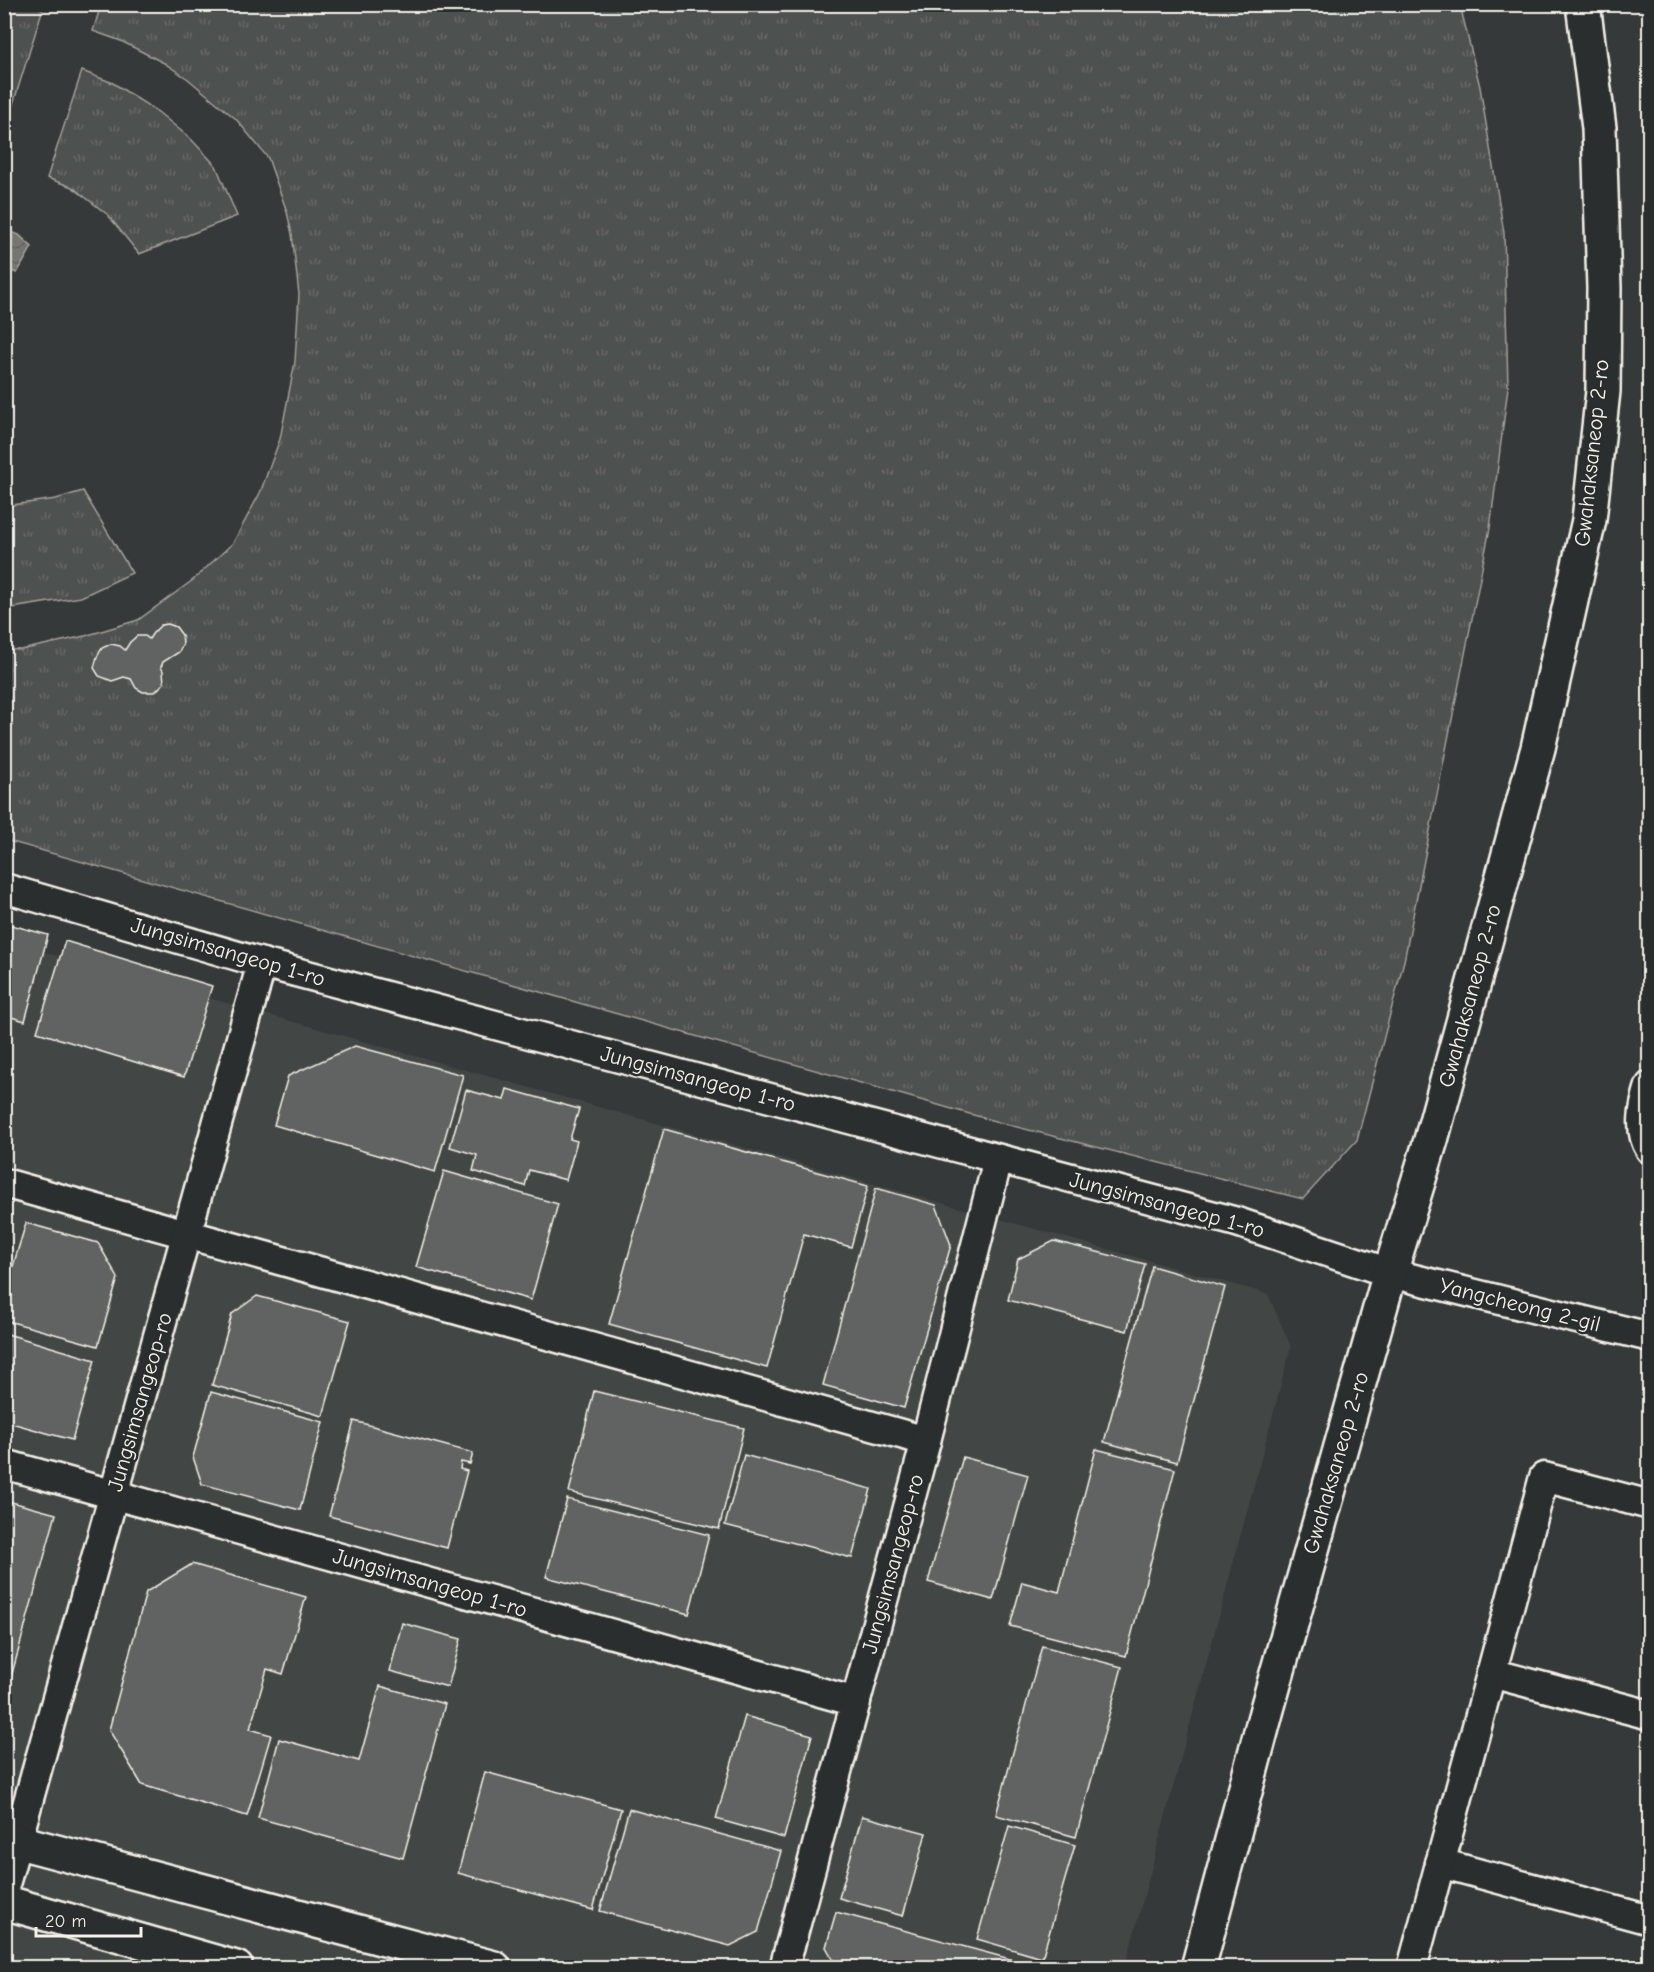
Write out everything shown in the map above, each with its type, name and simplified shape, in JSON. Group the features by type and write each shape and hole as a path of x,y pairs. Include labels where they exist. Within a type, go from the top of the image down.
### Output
{"street":[{"name":"Gwahaksaneop 2-ro","path":"1198,1968 1267,1709 1390,1273 1431,1140 1538,748 1589,520 1602,391 1604,288 1599,129 1583,4"},
{"name":"Jungsimsangeop 1-ro","path":"4,888 262,963 1238,1222 1390,1273"},
{"name":"Jungsimsangeop-ro","path":"4,1888 11,1840 114,1494 262,963"},
{"path":"1650,1086 1645,1103 1643,1127 1650,1149"},
{"name":"Jungsimsangeop-ro","path":"784,1968 926,1441 998,1159"},
{"path":"4,1183 926,1441"},
{"name":"Yangcheong 2-gil","path":"1390,1273 1650,1337"},
{"name":"Jungsimsangeop 1-ro","path":"4,1464 856,1702"},
{"path":"1412,1968 1544,1477 1650,1505"},
{"path":"1491,1673 1650,1715"},
{"path":"11,1840 494,1968"},
{"path":"1440,1863 1650,1920"},
{"path":"4,1902 236,1968"}],"shaded area":[{"path":"4,941 1268,1294 1291,1347 1125,1967 5,1967"}],"green space":[{"path":"4,5 44,5 5,130"},
{"path":"101,5 1460,5 1480,87 1504,233 1508,387 1490,528 1404,961 1357,1140 1303,1199 1005,1124 5,840 4,649 21,650 85,636 138,620 193,580 233,543 260,493 280,439 295,362 299,294 292,234 287,212 268,158 236,119 188,79 164,63 121,41 93,31"},
{"path":"82,71 113,83 158,112 191,139 216,166 237,216 139,254 108,215 72,187 47,178"},
{"path":"83,491 132,573 81,597 5,609 5,506 56,499"}],"water":[{"path":"5,230 19,235 32,247 17,273 5,269"}],"building":[{"path":"168,624 176,627 182,635 183,643 179,652 163,662 161,667 164,683 155,692 143,692 136,688 131,679 124,677 112,681 99,676 94,668 102,648 111,644 125,650 137,636 145,636 149,639 161,625"},
{"path":"4,923 48,935 25,1021 4,1015"},
{"path":"65,941 212,986 184,1077 37,1032"},
{"path":"355,1046 463,1075 435,1172 274,1125 288,1076"},
{"path":"507,1089 579,1109 570,1139 577,1141 566,1180 529,1170 525,1186 473,1171 477,1155 450,1147 466,1090 504,1100"},
{"path":"664,1129 868,1186 851,1247 804,1234 767,1368 609,1324"},
{"path":"444,1171 558,1204 531,1300 416,1267"},
{"path":"876,1188 936,1205 951,1245 904,1408 823,1385"},
{"path":"26,1223 98,1243 118,1278 98,1346 4,1320 4,1296"},
{"path":"1054,1241 1145,1264 1127,1331 1008,1300 1018,1259"},
{"path":"1152,1266 1225,1287 1177,1462 1104,1442"},
{"path":"257,1296 350,1321 323,1416 212,1385 232,1314"},
{"path":"4,1333 95,1360 72,1440 4,1421"},
{"path":"594,1391 744,1428 719,1529 569,1492"},
{"path":"211,1392 323,1422 300,1510 202,1484 193,1457"},
{"path":"354,1421 473,1453 470,1464 461,1462 460,1469 467,1471 447,1548 329,1516"},
{"path":"1096,1449 1175,1469 1126,1656 1010,1626 1022,1582 1059,1592"},
{"path":"744,1455 871,1489 852,1558 725,1525"},
{"path":"963,1457 1028,1475 993,1600 928,1582"},
{"path":"567,1499 709,1535 689,1614 546,1577"},
{"path":"4,1500 56,1514 10,1681 4,1683"},
{"path":"192,1564 306,1597 283,1674 267,1669 250,1729 271,1735 247,1816 142,1785 109,1730 146,1592"},
{"path":"402,1623 461,1639 448,1687 390,1671"},
{"path":"1042,1646 1122,1667 1076,1837 996,1815"},
{"path":"380,1686 445,1704 403,1858 258,1818 279,1739 359,1761"},
{"path":"745,1716 812,1735 784,1838 716,1819"},
{"path":"485,1772 621,1809 593,1910 458,1873"},
{"path":"629,1809 781,1851 758,1932 730,1946 600,1911"},
{"path":"862,1816 926,1833 903,1916 839,1898"},
{"path":"1009,1826 1075,1845 1042,1958 977,1939"},
{"path":"836,1912 1040,1968 838,1968 826,1947"}]}
